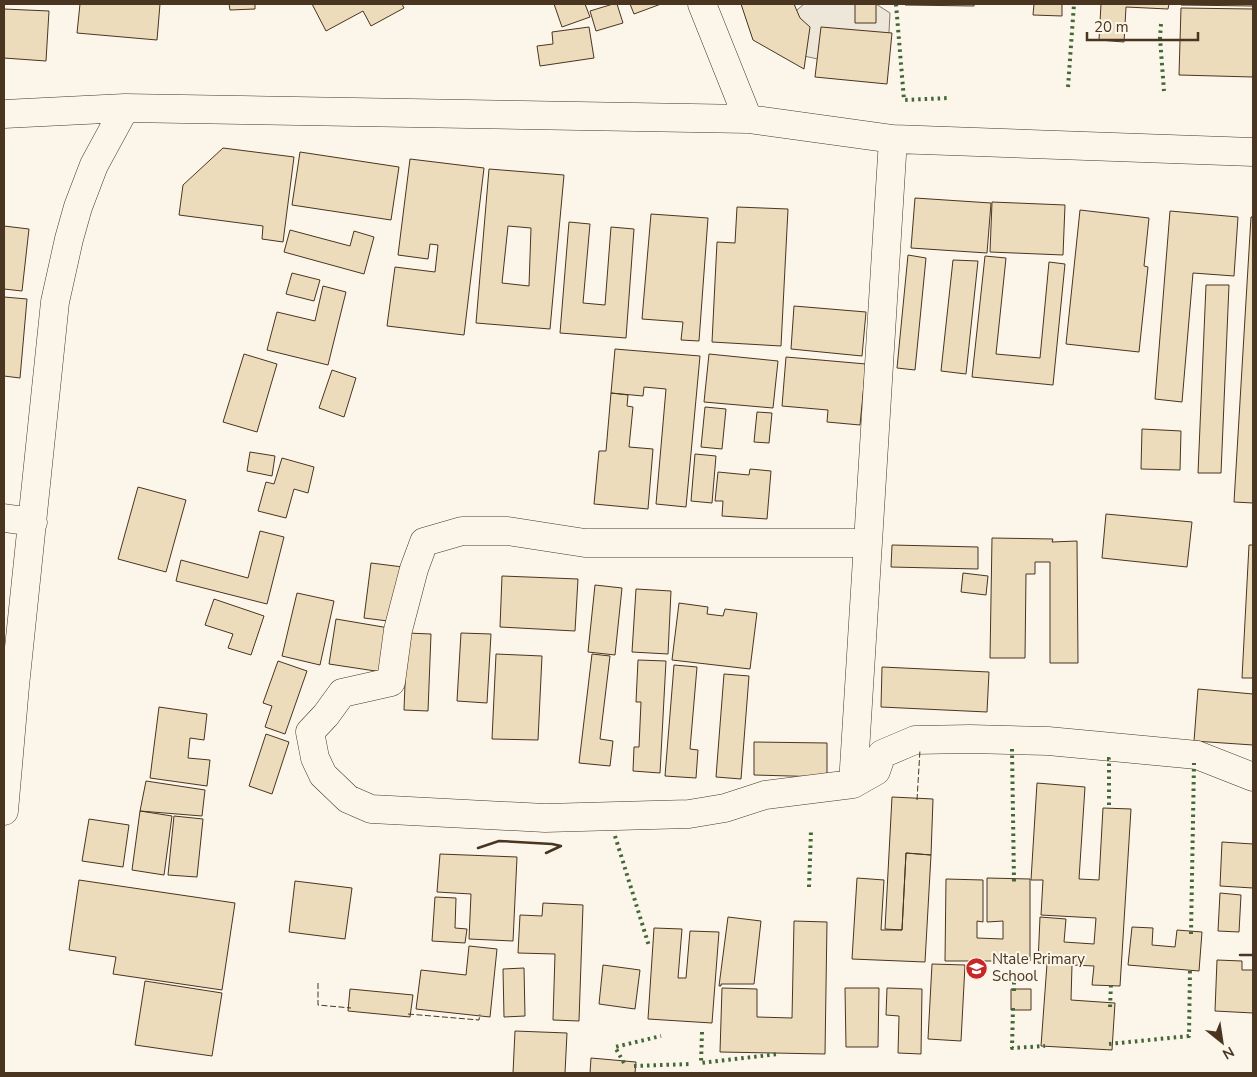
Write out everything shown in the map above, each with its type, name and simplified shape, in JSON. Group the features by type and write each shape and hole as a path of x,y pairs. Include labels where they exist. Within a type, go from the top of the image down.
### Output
{"street":[{"path":"702,4 748,119"},
{"path":"4,811 15,686 55,302 78,207 94,165 125,108"},
{"path":"4,114 125,108 748,119 893,139 1253,152"},
{"path":"853,784 893,139"},
{"path":"4,518 33,522"},
{"path":"867,543 585,543 508,531 462,531 424,542 414,569 398,630 391,682 342,694 310,732 315,758 323,775 348,799 371,808 545,818 689,814 725,808 765,795 853,784 876,771 882,754 915,740 1048,741 1197,754 1253,777"}],"shaded area":[{"path":"804,4 876,4 890,13 888,51 845,65 804,56 784,39 797,10"}],"building":[{"path":"80,4 160,4 157,40 77,33"},
{"path":"229,4 255,4 255,9 230,10"},
{"path":"312,4 402,4 404,8 371,26 363,11 326,31"},
{"path":"554,4 585,4 590,17 562,27"},
{"path":"617,4 623,23 596,31 590,11"},
{"path":"630,4 661,4 634,14"},
{"path":"741,4 794,4 800,18 810,27 804,69 753,40"},
{"path":"855,4 876,4 876,23 855,23"},
{"path":"974,4 974,6 905,5"},
{"path":"1034,4 1062,4 1062,16 1033,15"},
{"path":"1101,4 1169,4 1168,9 1126,7 1124,42 1099,40"},
{"path":"1253,4 1253,6 1181,5"},
{"path":"1181,8 1253,9 1253,77 1179,75"},
{"path":"4,9 49,11 46,61 4,58"},
{"path":"589,27 594,58 540,66 537,46 553,44 552,32"},
{"path":"821,27 892,33 887,84 815,77"},
{"path":"223,148 294,157 283,242 262,239 263,226 179,215 183,185"},
{"path":"300,152 399,167 391,220 292,205"},
{"path":"410,159 484,168 464,335 387,326 395,267 435,272 438,245 430,244 428,259 398,255"},
{"path":"489,169 564,175 550,329 476,323","holes":["508,226 531,228 529,286 502,283"]},
{"path":"915,198 991,203 987,253 911,248"},
{"path":"992,202 1065,205 1063,255 990,252"},
{"path":"737,207 788,209 781,346 712,342 717,242 735,243"},
{"path":"1080,210 1149,218 1144,266 1148,267 1139,352 1066,344"},
{"path":"1170,211 1238,217 1234,276 1193,273 1182,402 1155,399"},
{"path":"651,214 708,218 699,341 681,340 683,322 642,319"},
{"path":"1251,217 1253,217 1253,503 1234,502"},
{"path":"569,222 590,224 583,303 605,305 611,227 634,229 626,338 560,333"},
{"path":"4,226 29,229 22,291 4,289"},
{"path":"290,230 350,246 354,231 374,237 364,274 284,252"},
{"path":"908,255 926,258 915,370 897,368"},
{"path":"985,256 1006,258 996,354 1040,358 1049,262 1065,264 1053,385 972,377"},
{"path":"953,260 978,261 966,374 941,371"},
{"path":"292,273 320,280 314,301 286,294"},
{"path":"1206,285 1229,285 1221,473 1198,473"},
{"path":"323,286 346,292 328,365 267,350 277,312 315,321"},
{"path":"4,297 27,299 20,378 4,376"},
{"path":"794,306 866,312 862,356 791,349"},
{"path":"615,349 700,356 686,507 656,504 666,389 644,387 643,396 611,393"},
{"path":"244,354 277,364 257,432 223,422"},
{"path":"709,354 778,361 773,408 704,402"},
{"path":"786,357 866,364 860,425 827,422 828,410 782,406"},
{"path":"332,370 356,378 344,417 319,408"},
{"path":"611,393 628,395 627,406 633,407 629,447 653,449 648,509 594,504 599,451 606,451"},
{"path":"705,407 726,409 722,449 701,447"},
{"path":"757,412 772,413 769,443 754,442"},
{"path":"1142,429 1181,431 1180,470 1141,469"},
{"path":"250,452 275,456 272,476 247,471"},
{"path":"695,454 716,456 712,503 691,501"},
{"path":"282,458 314,467 308,493 294,489 286,518 258,511 266,482 274,484"},
{"path":"750,469 771,471 767,519 722,516 723,501 715,501 718,472 749,475"},
{"path":"138,487 186,500 166,572 118,559"},
{"path":"1106,514 1192,522 1187,567 1102,558"},
{"path":"260,531 284,537 267,604 176,581 181,560 248,578"},
{"path":"992,538 1053,539 1052,542 1077,541 1078,663 1050,663 1050,562 1035,562 1035,574 1026,574 1025,658 990,658"},
{"path":"892,545 978,547 978,569 891,567"},
{"path":"1249,545 1253,545 1253,678 1242,678"},
{"path":"371,563 403,567 396,622 364,618"},
{"path":"963,573 988,576 986,595 961,592"},
{"path":"502,576 578,579 575,631 500,627"},
{"path":"595,585 622,588 615,655 588,652"},
{"path":"636,589 671,591 668,654 632,652"},
{"path":"297,593 334,601 320,665 282,656"},
{"path":"214,599 264,616 251,655 228,648 233,634 205,625"},
{"path":"679,603 708,607 707,614 723,616 725,609 757,613 750,669 672,660"},
{"path":"336,619 389,628 382,672 329,664"},
{"path":"407,633 431,634 428,711 404,710"},
{"path":"461,633 491,634 487,703 457,701"},
{"path":"496,654 542,656 538,740 492,739"},
{"path":"592,654 610,656 600,739 613,741 610,766 579,763"},
{"path":"638,660 666,661 660,773 633,771 634,747 639,747 641,702 636,702"},
{"path":"278,661 307,671 285,734 265,727 272,706 263,703"},
{"path":"674,665 697,667 690,749 698,750 696,778 665,776"},
{"path":"882,667 989,672 987,712 881,707"},
{"path":"724,674 749,676 741,779 716,777"},
{"path":"1198,689 1253,694 1253,745 1194,741"},
{"path":"159,707 207,714 204,740 190,738 188,758 210,760 207,786 150,778"},
{"path":"266,734 289,742 272,794 249,786"},
{"path":"754,742 827,743 827,777 754,775"},
{"path":"146,781 205,790 202,816 140,811"},
{"path":"1037,783 1085,787 1079,879 1099,880 1103,808 1131,809 1120,986 1092,985 1094,966 1072,965 1071,1000 1115,1003 1112,1050 1041,1046 1047,964 1038,963 1040,917 1066,919 1064,942 1094,944 1096,918 1041,915 1043,880 1031,880"},
{"path":"892,797 933,799 931,855 906,853 902,930 885,929"},
{"path":"140,811 172,816 164,875 132,870"},
{"path":"174,816 203,819 197,877 168,875"},
{"path":"89,819 129,825 123,867 82,861"},
{"path":"1222,842 1253,844 1253,888 1220,886"},
{"path":"906,853 931,855 925,962 852,959 857,878 884,880 881,930 902,930"},
{"path":"440,854 517,857 513,941 469,939 471,894 437,892"},
{"path":"987,878 1030,879 1030,961 945,961 946,879 983,880 983,922 977,921 977,938 1003,939 1003,921 987,922"},
{"path":"79,880 235,903 222,990 113,974 116,957 69,950"},
{"path":"295,881 352,888 345,939 289,932"},
{"path":"1220,893 1241,895 1239,932 1218,931"},
{"path":"435,897 456,898 455,928 467,929 465,943 432,941"},
{"path":"543,903 583,905 579,1021 553,1020 555,954 518,953 520,915 542,916"},
{"path":"728,917 761,921 754,984 721,984 719,986"},
{"path":"794,921 827,922 825,1054 720,1052 722,988 757,989 757,1017 792,1018"},
{"path":"1132,927 1153,928 1152,945 1175,947 1177,930 1202,932 1199,971 1128,965"},
{"path":"654,928 682,929 678,978 686,978 690,931 719,932 712,1023 648,1019"},
{"path":"469,946 497,949 490,1017 416,1009 421,970 466,975"},
{"path":"1217,960 1242,961 1242,970 1253,970 1253,1013 1215,1011"},
{"path":"932,964 965,965 961,1041 928,1039"},
{"path":"603,965 640,970 635,1009 599,1004"},
{"path":"524,968 525,1016 504,1017 503,969"},
{"path":"145,981 222,993 212,1056 135,1045"},
{"path":"845,988 879,988 878,1047 846,1047"},
{"path":"887,988 922,989 921,1054 898,1053 899,1016 886,1015"},
{"path":"350,989 413,995 410,1017 348,1011"},
{"path":"1011,989 1031,989 1031,1010 1011,1010"},
{"path":"515,1031 567,1033 565,1073 513,1073"},
{"path":"591,1058 636,1062 635,1073 590,1073"}],"hedge":[{"path":"896,4 904,100 949,98"},
{"path":"1068,87 1074,4"},
{"path":"1161,24 1160,38 1164,91"},
{"path":"1012,749 1014,882"},
{"path":"1107,759 1109,759 1109,807"},
{"path":"1191,934 1194,763"},
{"path":"809,887 811,831"},
{"path":"615,836 649,946"},
{"path":"1109,1044 1189,1036 1190,968"},
{"path":"1014,981 1014,991"},
{"path":"1110,1007 1111,984"},
{"path":"1013,1008 1012,1048 1045,1046"},
{"path":"702,1032 701,1063 779,1054"},
{"path":"624,1063 615,1047 661,1036"},
{"path":"634,1066 691,1064"}],"fence":[{"path":"917,800 920,750"},
{"path":"318,983 318,1005 351,1008"},
{"path":"408,1014 479,1020 480,1014"}],"wall":[{"path":"478,848 499,841 561,846 546,853"},
{"path":"1240,955 1253,955"}],"place":[{"name":"Ntale Primary School","path":"976,968"}]}
